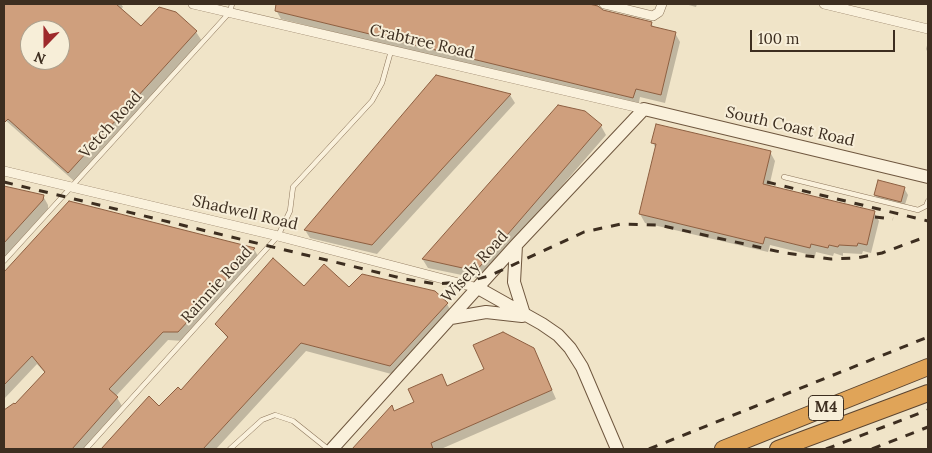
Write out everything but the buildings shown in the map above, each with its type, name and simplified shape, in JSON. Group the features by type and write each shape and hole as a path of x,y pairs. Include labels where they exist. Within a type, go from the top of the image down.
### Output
{"highway":[{"name":"M4","path":"724,449 928,367"},
{"name":"M4","path":"778,449 928,393"}],"street":[{"name":"Crabtree Road","path":"193,4 231,8 391,51 644,109"},
{"path":"604,4 652,16 659,12 662,4"},
{"path":"824,4 928,29"},
{"name":"South Coast Road","path":"644,109 928,177"},
{"name":"Wisely Road","path":"332,449 516,245 644,109"},
{"name":"Shadwell Road","path":"4,170 278,236 478,288"},
{"path":"516,245 514,282 528,316"},
{"path":"478,288 558,335 570,348 582,367 617,449"},
{"path":"451,318 486,312 528,316"}],"lane":[{"name":"Vetch Road","path":"4,261 231,8"},
{"name":"Rainnie Road","path":"86,449 278,236 290,211 293,187 372,101 382,83 391,51"},
{"path":"784,177 918,210 926,206 928,202"},
{"path":"230,449 262,420 274,415 300,425 328,449"}],"railway":[{"path":"4,182 405,279 436,284 469,281 489,276 584,232 621,224 659,225 785,253 831,259 857,258 882,253 928,236"},
{"path":"767,182 928,221"},
{"path":"875,217 893,219"},
{"path":"649,449 928,337"},
{"path":"826,449 928,410"},
{"path":"872,449 928,427"}]}
